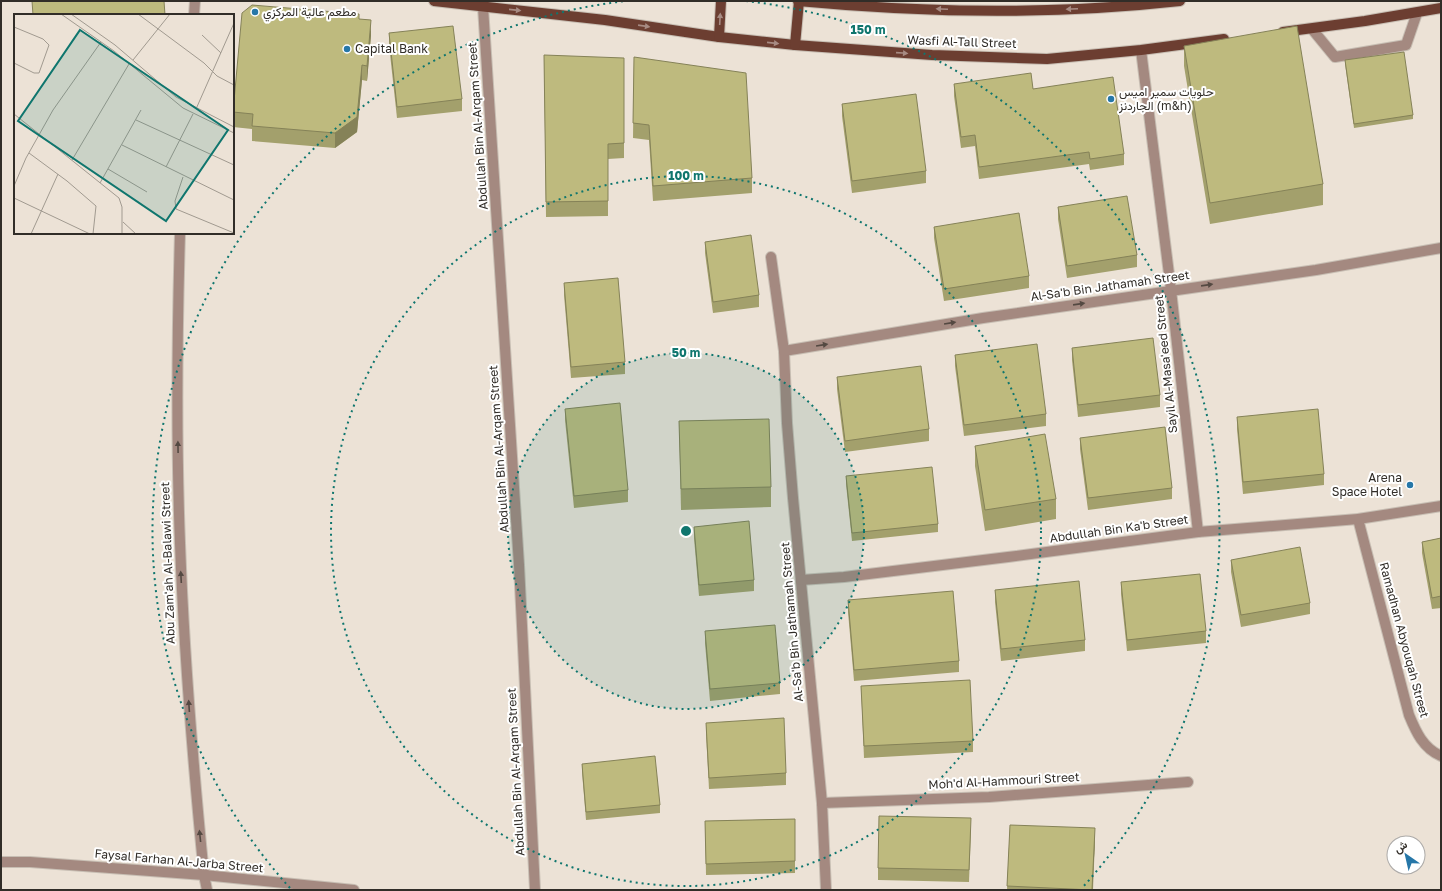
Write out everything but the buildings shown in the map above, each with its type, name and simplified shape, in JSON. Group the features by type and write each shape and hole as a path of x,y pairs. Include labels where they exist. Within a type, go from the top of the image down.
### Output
{"main road":[{"name":"Wasfi Al-Tall Street","path":"434,1 605,20 719,37 795,45 932,55 1047,59 1141,50 1234,38"},
{"path":"719,37 721,1"},
{"path":"795,45 798,1 856,6 949,10 1031,11 1180,1"},
{"path":"1273,33 1312,29 1441,8"}],"street":[{"path":"194,14 196,1"},
{"name":"Abdullah Bin Al-Arqam Street","path":"483,7 519,565 535,890"},
{"path":"1312,29 1335,57 1406,44 1417,13"},
{"name":"Sayil Al-Masa'eed Street","path":"1141,50 1171,290 1198,532"},
{"name":"Abu Zam'ah Al-Balawi Street","path":"180,234 177,430 180,542 185,661 193,764 204,875 207,890"},
{"name":"Al-Sa'b Bin Jathamah Street","path":"784,351 983,318 1316,270 1441,248"},
{"name":"Al-Sa'b Bin Jathamah Street","path":"771,257 784,351 787,423 822,803 826,890"},
{"name":"Abdullah Bin Ka'b Street","path":"801,580 844,577 1198,532 1358,519 1441,506"},
{"name":"Ramadhan Abyouqah Street","path":"1358,519 1409,715 1419,738 1434,753 1441,756"},
{"name":"Moh'd Al-Hammouri Street","path":"822,803 989,797 1188,782"},
{"name":"Faysal Farhan Al-Jarba Street","path":"1,862 30,862 204,875 354,890"}],"place":[{"name":"مطعم عالية المركزي","path":"255,12"},
{"name":"Capital Bank","path":"347,49"},
{"name":"حلويات سمير اميس الجاردنز (m&h)","path":"1111,99"},
{"name":"Arena Space Hotel","path":"1410,485"}]}
